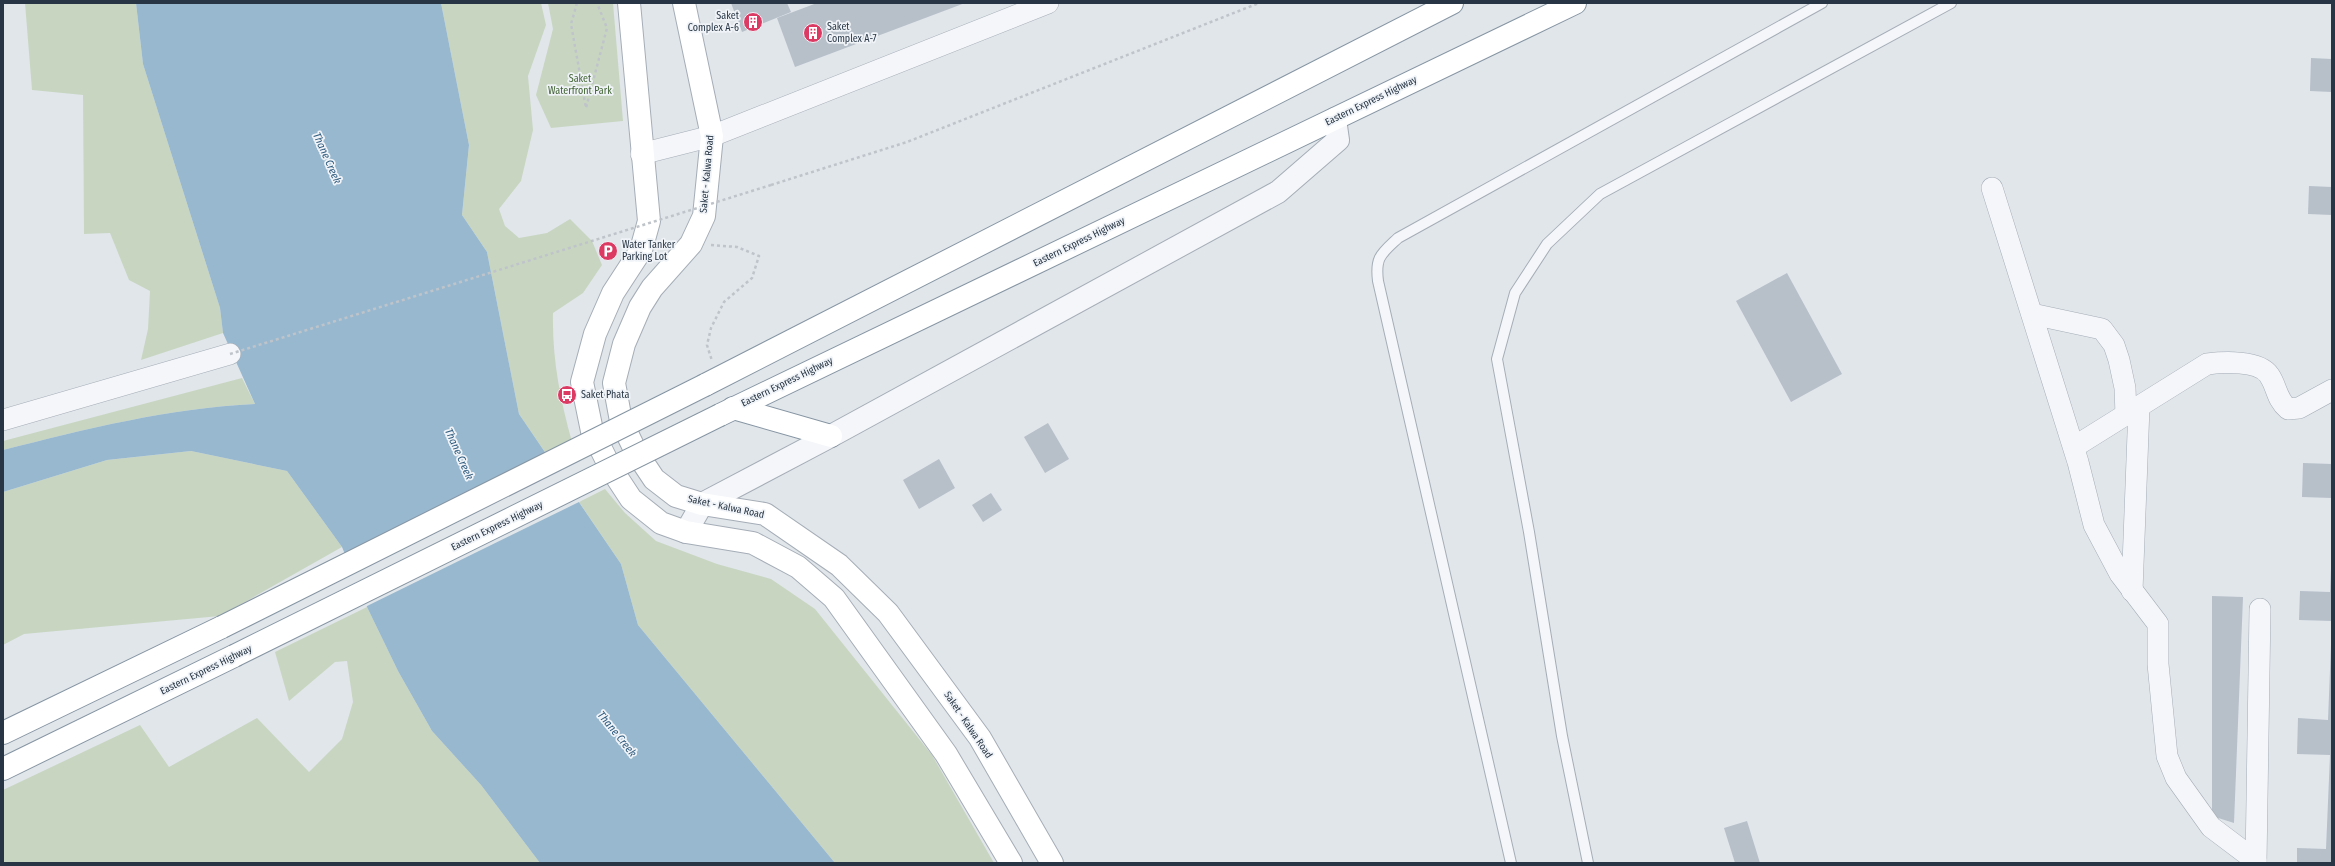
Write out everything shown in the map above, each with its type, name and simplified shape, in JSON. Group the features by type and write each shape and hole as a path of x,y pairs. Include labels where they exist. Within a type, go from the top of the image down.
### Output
{"main road":[{"path":"629,3 641,154 649,220 641,250 613,293 595,334 582,382 592,431 610,467 631,499 661,523 686,532 753,543 798,567 834,598 941,747 1011,863"},
{"name":"Saket - Kalwa Road","path":"684,3 712,136 704,216 690,244 652,288 640,308 624,344 614,383 622,422 636,452 654,479 676,496 702,504 765,514 839,565 888,613 980,738 1052,863"},
{"path":"3,733 222,627 711,382 1452,3"},
{"name":"Eastern Express Highway","path":"3,769 727,412 1575,3"},
{"path":"727,412 831,436"},
{"path":"798,567 812,546"}],"street":[{"path":"641,154 712,136 1048,3"},
{"path":"686,532 702,504 831,436 1278,192 1338,140 1335,119"},
{"path":"1992,188 2074,447 2094,525 2113,562 2132,591 2158,624 2158,664 2167,756 2176,778 2211,827 2256,862"},
{"path":"2032,314 2102,329 2114,345 2119,360 2124,388 2132,411 2132,591"},
{"path":"3,420 230,354"},
{"path":"2074,447 2207,364 2226,361 2259,367 2269,374 2280,403 2288,409 2299,408 2332,390"},
{"path":"2256,862 2260,610"}],"lane":[{"path":"1511,863 1378,281 1376,265 1383,251 1398,238 1822,3"},
{"path":"1588,863 1562,736 1529,532 1497,359 1515,293 1547,244 1600,194 1951,3"}],"path":[{"path":"577,3 571,24 586,108 607,28 597,3"},
{"path":"230,354 907,142 1260,3"},
{"path":"690,244 737,247 759,256 752,278 724,302 711,328 707,345 711,382"}],"green space":[{"path":"25,3 136,3 143,64 220,308 223,333 141,360 148,329 150,291 129,280 110,233 84,234 83,95 32,90"},
{"path":"441,3 541,3 546,25 528,76 533,130 521,181 499,209 505,226 519,238 547,233 570,219 592,241 602,265 583,293 553,313 555,362 572,442 547,455 519,414 487,252 462,215 469,145"},
{"name":"Saket Waterfront Park","path":"548,3 613,3 623,121 551,128 536,95 553,29"},
{"path":"242,378 255,404 223,406 159,415 97,427 3,450 3,441"},
{"path":"191,451 287,471 342,547 220,616 24,634 3,645 3,492 107,460"},
{"path":"605,489 625,513 656,541 717,564 771,579 815,609 932,755 994,863 835,863 638,625 621,564 579,502"},
{"path":"367,607 398,671 432,731 481,785 540,863 3,863 3,790 140,725 169,767 257,718 309,772 342,739 353,702 347,661 335,662 289,701 275,652"}],"water":[{"name":"Thane Creek","path":"136,3 441,3 469,145 462,215 487,252 519,414 621,564 638,625 835,863 540,863 481,785 432,731 398,671 367,607 342,547 287,471 191,451 107,460 3,492 3,450 97,427 159,415 223,406 255,404 223,333 220,308 143,64"}],"pier":[{"path":"549,454 581,501 365,607 343,555"}],"building":[{"name":"Saket Complex A-6","path":"731,3 787,3 791,12 742,32"},
{"path":"817,3 965,3 795,67 777,18"},
{"path":"2311,58 2332,59 2332,92 2310,91"},
{"path":"2309,186 2332,187 2332,215 2308,214"},
{"path":"1787,273 1842,374 1791,402 1736,301"},
{"path":"1048,423 1069,459 1045,473 1024,437"},
{"path":"939,459 955,488 919,509 903,480"},
{"path":"2303,463 2332,464 2332,498 2302,497"},
{"path":"991,493 1002,510 983,522 972,505"},
{"path":"2331,568 2332,621 2299,620 2300,591 2330,592"},
{"path":"2212,596 2243,597 2234,823 2212,816"},
{"path":"2331,645 2332,863 2297,863 2297,848 2326,849 2330,755 2297,754 2298,718 2328,720"},
{"path":"1747,821 1760,863 1735,863 1724,828"}],"place":[{"name":"Saket Complex A-6","path":"753,22"},
{"name":"Saket Complex A-7","path":"813,33"},
{"name":"Water Tanker Parking Lot","path":"608,251"},
{"name":"Saket Phata","path":"567,395"}]}
